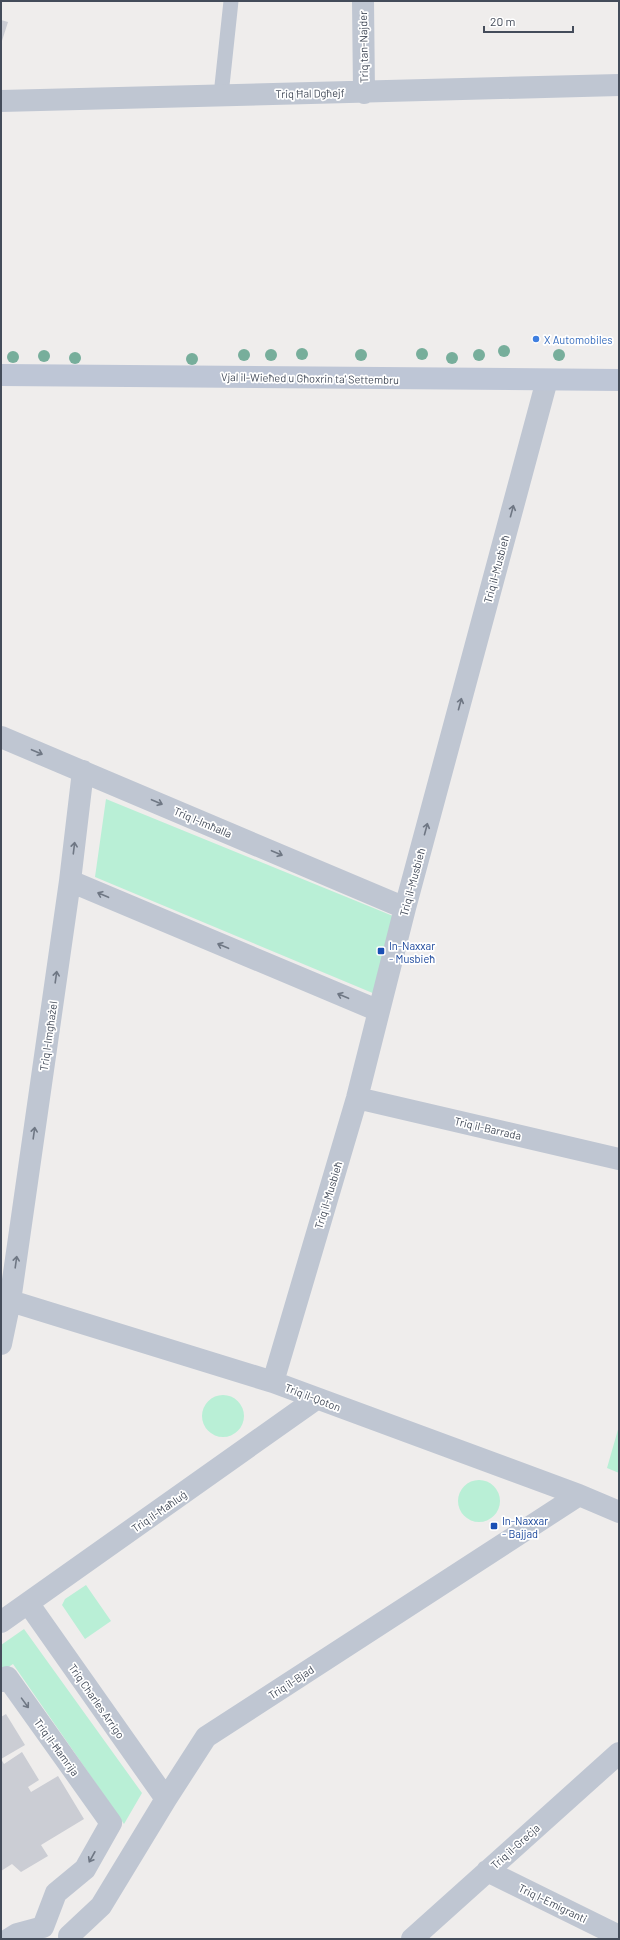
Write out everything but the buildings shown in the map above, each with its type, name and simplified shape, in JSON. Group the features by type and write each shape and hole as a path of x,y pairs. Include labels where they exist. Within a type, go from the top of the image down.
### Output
{"street":[{"name":"Triq tan-Najder","path":"363,1 364,92"},
{"name":"Triq Ħal Dgħejf","path":"1,101 619,85"},
{"name":"Vjal il-Wieħed u Għoxrin ta' Settembru","path":"1,375 619,380"},
{"name":"Triq il-Musbieħ","path":"273,1382 357,1098 405,908 547,380"},
{"name":"Triq l-Imħalla","path":"1,737 405,908"},
{"name":"Triq l-Imgħażel","path":"1,1344 6,1300 70,881 83,771"},
{"path":"70,881 379,1011"},
{"name":"Triq il-Barrada","path":"357,1098 619,1158"},
{"name":"Triq il-Qoton","path":"6,1300 273,1382 579,1495 619,1512"},
{"name":"Triq il-Maħluġ","path":"1,1622 316,1399"},
{"name":"Triq il-Bjad","path":"70,1938 101,1906 166,1799 206,1737 579,1495"},
{"name":"Triq Charles Arrigo","path":"28,1603 166,1799"},
{"name":"Triq il-Ħamrija","path":"1,1681 7,1677 111,1822 85,1869 56,1892 43,1926"},
{"name":"Triq il-Greċja","path":"412,1939 619,1752"},
{"name":"Triq l-Emigranti","path":"487,1871 619,1936"},
{"path":"9,1939 17,1934 43,1926 70,1938"}],"lane":[{"path":"221,95 231,1"}],"green space":[{"path":"106,799 393,916 375,994 95,877"},
{"path":"219,1395 227,1395 235,1398 241,1404 244,1416 241,1428 235,1434 227,1437 219,1437 211,1434 205,1428 202,1420 202,1412 205,1404 211,1398"},
{"path":"619,1426 619,1473 607,1468"},
{"path":"475,1480 483,1480 494,1486 500,1497 500,1505 494,1516 483,1522 475,1522 464,1516 458,1505 458,1497 464,1486"},
{"path":"86,1585 111,1621 85,1639 62,1605 65,1599"},
{"path":"24,1629 142,1793 124,1824 13,1664 1,1672 1,1645"}],"place":[{"name":"X Automobiles","path":"536,339"},
{"name":"In-Naxxar - Musbieħ","path":"381,951"},
{"name":"In-Naxxar - Bajjad","path":"494,1526"}]}
